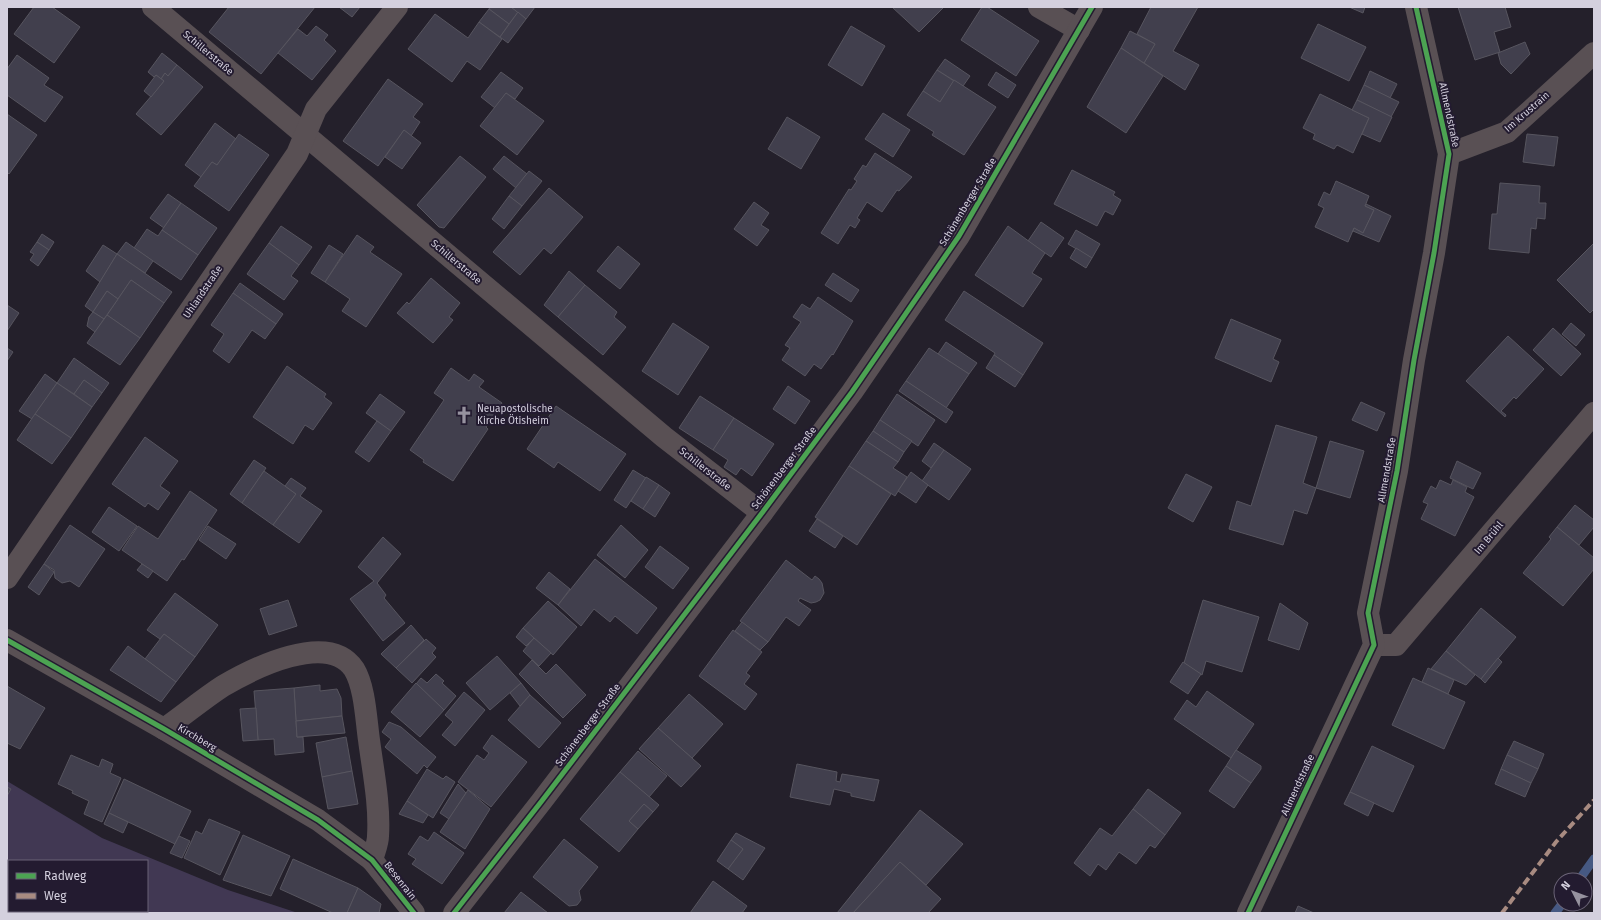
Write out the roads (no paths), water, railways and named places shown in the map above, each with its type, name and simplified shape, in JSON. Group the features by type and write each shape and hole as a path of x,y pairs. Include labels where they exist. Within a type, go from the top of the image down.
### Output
{"street":[{"name":"Schillerstraße","path":"153,7 664,437 762,513"},
{"name":"Uhlandstraße","path":"7,578 297,154 316,109 397,7"},
{"path":"1039,7 1079,30"},
{"name":"Schönenberger Straße","path":"454,913 541,802 762,513 852,392 959,236 1092,7"},
{"name":"Allmendstraße","path":"1248,913 1374,645 1368,613 1397,470 1414,360 1434,253 1449,154 1416,7"},
{"name":"Im Krustrain","path":"1449,154 1506,132 1594,53"},
{"name":"Im Brühl","path":"1374,645 1396,645 1594,413"},
{"name":"Kirchberg","path":"7,640 164,729 318,820 372,860"},
{"name":"Besenrain","path":"164,729 224,686 284,657 314,652 332,654 345,660 354,669 365,708 378,805 378,838 372,860 414,913"}],"waterway":[{"path":"1585,872 1594,859"}],"place":[{"name":"Neuapostolische Kirche Ötisheim","path":"464,415"}]}
